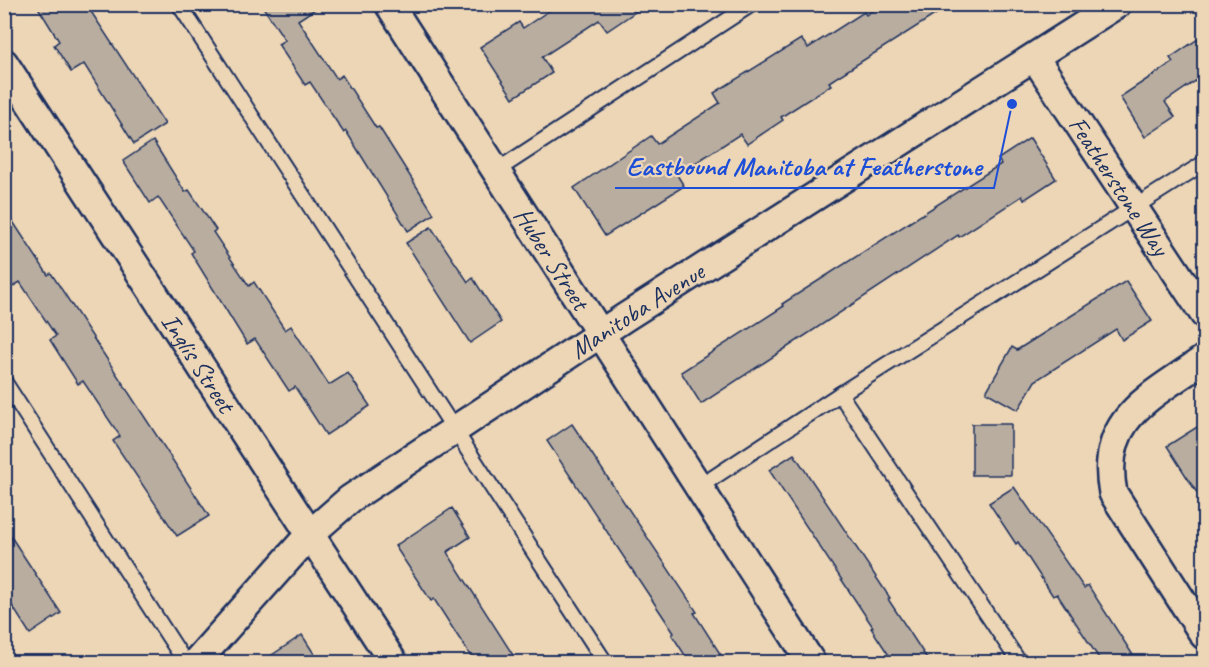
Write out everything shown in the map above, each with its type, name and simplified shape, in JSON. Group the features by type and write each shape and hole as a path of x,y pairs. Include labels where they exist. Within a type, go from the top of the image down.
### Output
{"street":[{"name":"Manitoba Avenue","path":"196,663 309,534 350,499 600,334 1117,4"},
{"name":"Huber Street","path":"400,8 496,171 811,663"},
{"name":"Featherstone Way","path":"1035,58 1204,314"},
{"name":"Inglis Street","path":"4,63 393,663"},
{"path":"1204,359 1128,415 1116,433 1110,477 1113,493 1204,635"}],"lane":[{"path":"179,4 605,663"},
{"path":"496,171 752,4"},
{"path":"699,487 840,394 1204,163"},
{"path":"4,381 185,663"},
{"path":"840,394 1018,663"}],"building":[{"path":"36,4 86,4 165,124 134,144 84,64 71,72 54,45 59,41"},
{"path":"261,4 323,4 298,20 337,79 342,75 376,128 379,127 434,214 408,231 346,131 344,133 310,82 305,85 278,44 285,40"},
{"path":"559,4 647,4 607,31 599,20 542,57 552,73 513,98 480,47 519,22 523,28"},
{"path":"882,4 952,4 829,82 831,85 781,117 783,120 747,144 740,134 677,175 684,186 605,236 574,188 651,136 657,144 720,103 714,93 801,39 808,48 864,12 866,15"},
{"path":"1204,35 1204,75 1165,102 1175,117 1145,137 1120,97 1173,62 1170,58"},
{"path":"1030,138 1056,179 1024,200 1022,196 959,237 958,235 701,404 681,372 784,306 782,304 1001,164 998,159"},
{"path":"153,141 185,192 189,190 216,230 213,232 249,286 254,282 285,330 291,326 329,385 348,373 370,406 326,435 295,387 289,391 255,339 247,344 191,253 194,251 158,197 150,203 123,161"},
{"path":"4,208 48,275 51,273 209,516 177,536 113,441 120,436 83,381 78,384 50,340 56,336 20,282 4,292"},
{"path":"431,227 468,282 473,278 501,322 470,343 406,243"},
{"path":"1126,281 1152,321 1122,340 1116,329 1035,381 1018,410 986,392 1012,347 1017,350"},
{"path":"572,424 697,612 694,613 726,663 690,663 672,635 674,633 547,441"},
{"path":"972,424 1011,424 1011,475 972,475"},
{"path":"1197,427 1204,439 1204,504 1167,446"},
{"path":"794,454 890,598 888,599 930,663 894,663 871,628 873,627 769,470"},
{"path":"1014,487 1084,588 1088,585 1138,663 1102,663 1057,594 1053,596 1018,542 1016,544 989,503"},
{"path":"452,508 470,537 447,552 518,663 475,663 434,599 431,601 395,546"},
{"path":"4,526 61,613 30,634 4,593"},
{"path":"302,635 320,663 260,663"}],"place":[{"name":"Eastbound Manitoba at Featherstone","path":"1012,104"}]}
